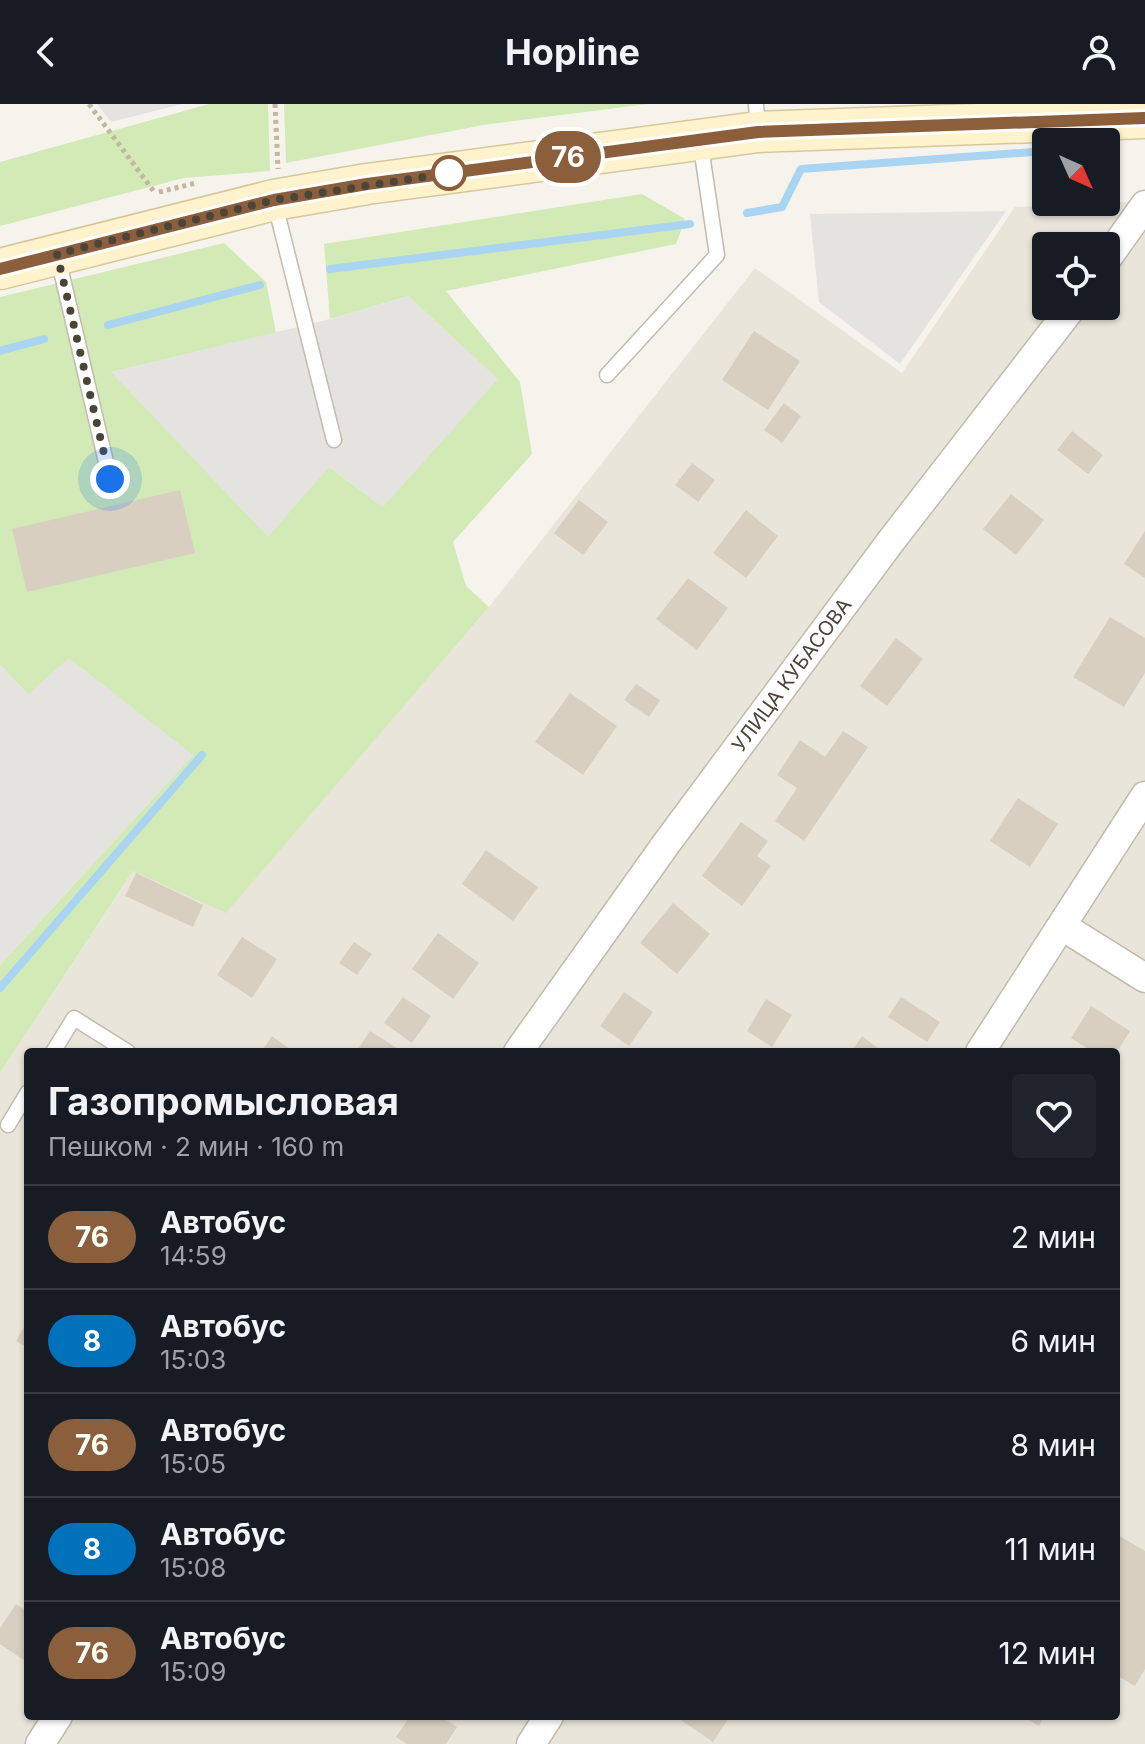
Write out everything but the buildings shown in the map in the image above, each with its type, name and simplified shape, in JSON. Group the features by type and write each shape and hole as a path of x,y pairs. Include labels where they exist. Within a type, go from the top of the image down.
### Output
{"main road":[{"path":"0,269 276,187 367,184 700,140 757,118 1145,118"}],"street":[{"path":"1120,240 1145,205"},
{"name":"УЛИЦА КУБАСОВА","path":"521,1048 666,844 881,554 1062,320"},
{"path":"983,1048 1145,796"},
{"path":"1062,926 1145,978"},
{"path":"40,1744 55,1720"},
{"path":"531,1744 546,1720"}],"lane":[{"path":"607,375 717,255 700,140"},
{"path":"276,187 334,440"},
{"path":"57,254 110,479"},
{"path":"55,1048 74,1018 122,1048"},
{"path":"8,1125 24,1099"}],"path":[{"path":"89,104 155,193"},
{"path":"275,104 276,187"}],"shaded area":[{"path":"97,104 182,104 111,122"},
{"path":"1145,201 1145,1744 0,1744 0,1073 134,870 226,912 489,607 755,268 902,373 1015,207 1032,206 1032,216 1120,216 1120,202"},
{"path":"1006,211 900,364 819,302 810,214"},
{"path":"409,296 498,379 383,507 329,467 268,537 111,372 330,319"},
{"path":"69,658 193,755 0,965 0,665 28,694"}],"green space":[{"path":"209,104 268,104 270,171 184,178 0,226 0,162"},
{"path":"284,104 648,104 483,125 286,163"},
{"path":"642,194 685,219 676,244 446,291 520,382 532,454 453,542 466,586 489,607 226,913 133,871 0,1073 0,965 193,755 28,694 0,665 0,297 224,243 266,282 276,333 111,372 329,467 383,507 409,296 330,319 324,244"}],"waterway":[{"path":"747,213 782,207 801,169 1032,152"},
{"path":"330,269 690,224"},
{"path":"108,325 260,285"},
{"path":"0,351 44,339"},
{"path":"0,988 202,755"}],"bus line":[{"name":"76","path":"0,269 274,200 367,184 758,132 1145,118"}],"route":[{"path":"110,479 57,254 274,200 457,172 449,173"}]}
